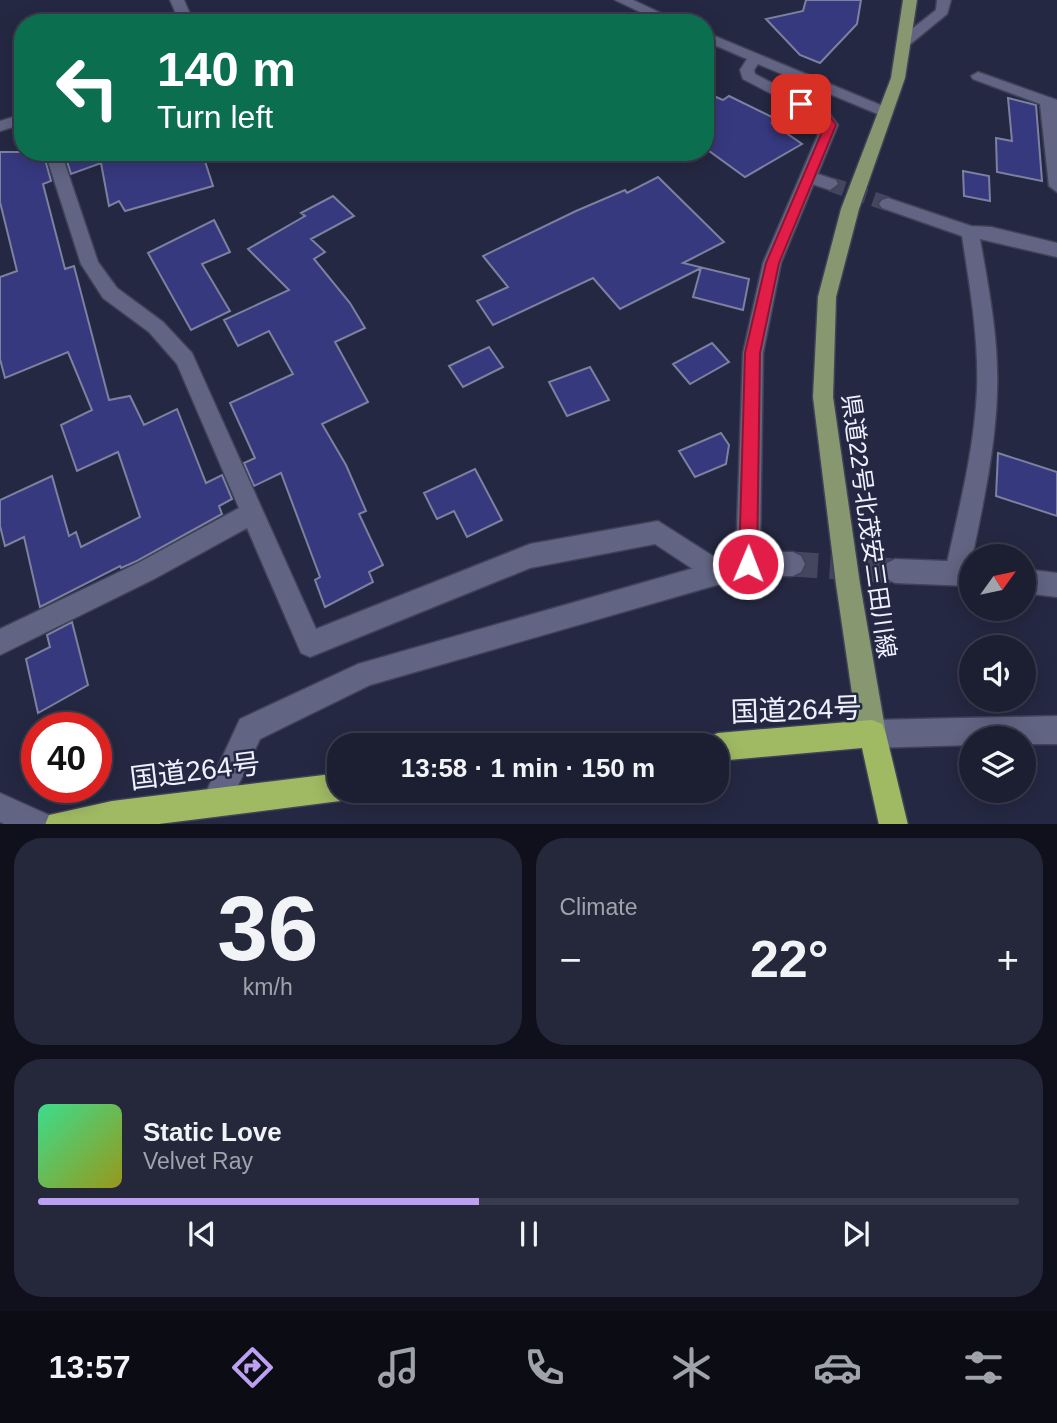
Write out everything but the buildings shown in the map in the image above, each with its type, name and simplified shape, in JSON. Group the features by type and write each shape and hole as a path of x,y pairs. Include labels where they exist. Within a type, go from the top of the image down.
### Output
{"highway":[{"name":"国道264号","path":"729,746 872,734 894,824"},
{"name":"国道264号","path":"59,824 112,814 327,789"}],"main road":[{"name":"県道22号北茂安三田川線","path":"872,734 848,584 823,397 827,298 850,209 898,78 910,0"}],"street":[{"path":"622,0 654,14"},
{"path":"903,43 942,11 943,0"},
{"path":"714,40 885,112"},
{"path":"748,564 753,353 772,263 831,125 828,119 748,76 747,70 755,57"},
{"path":"978,76 1052,103 1057,186"},
{"path":"56,161 90,264 110,293 156,327 185,359 310,644 530,556 658,532 719,573"},
{"path":"809,177 830,184"},
{"path":"888,204 970,232 991,233 1057,250"},
{"path":"968,544 982,451 987,391 983,316 970,232"},
{"path":"0,642 146,571 254,512"},
{"path":"215,803 250,729 368,673 748,564 793,564"},
{"path":"895,571 959,573"},
{"path":"1036,582 1057,585"},
{"path":"872,734 1057,730"},
{"path":"0,807 39,824"}],"tunnel":[{"path":"830,184 888,204"},
{"path":"793,564 895,571"}],"route":[{"path":"748,564 753,353 772,263 831,125 823,115 801,104"}]}
